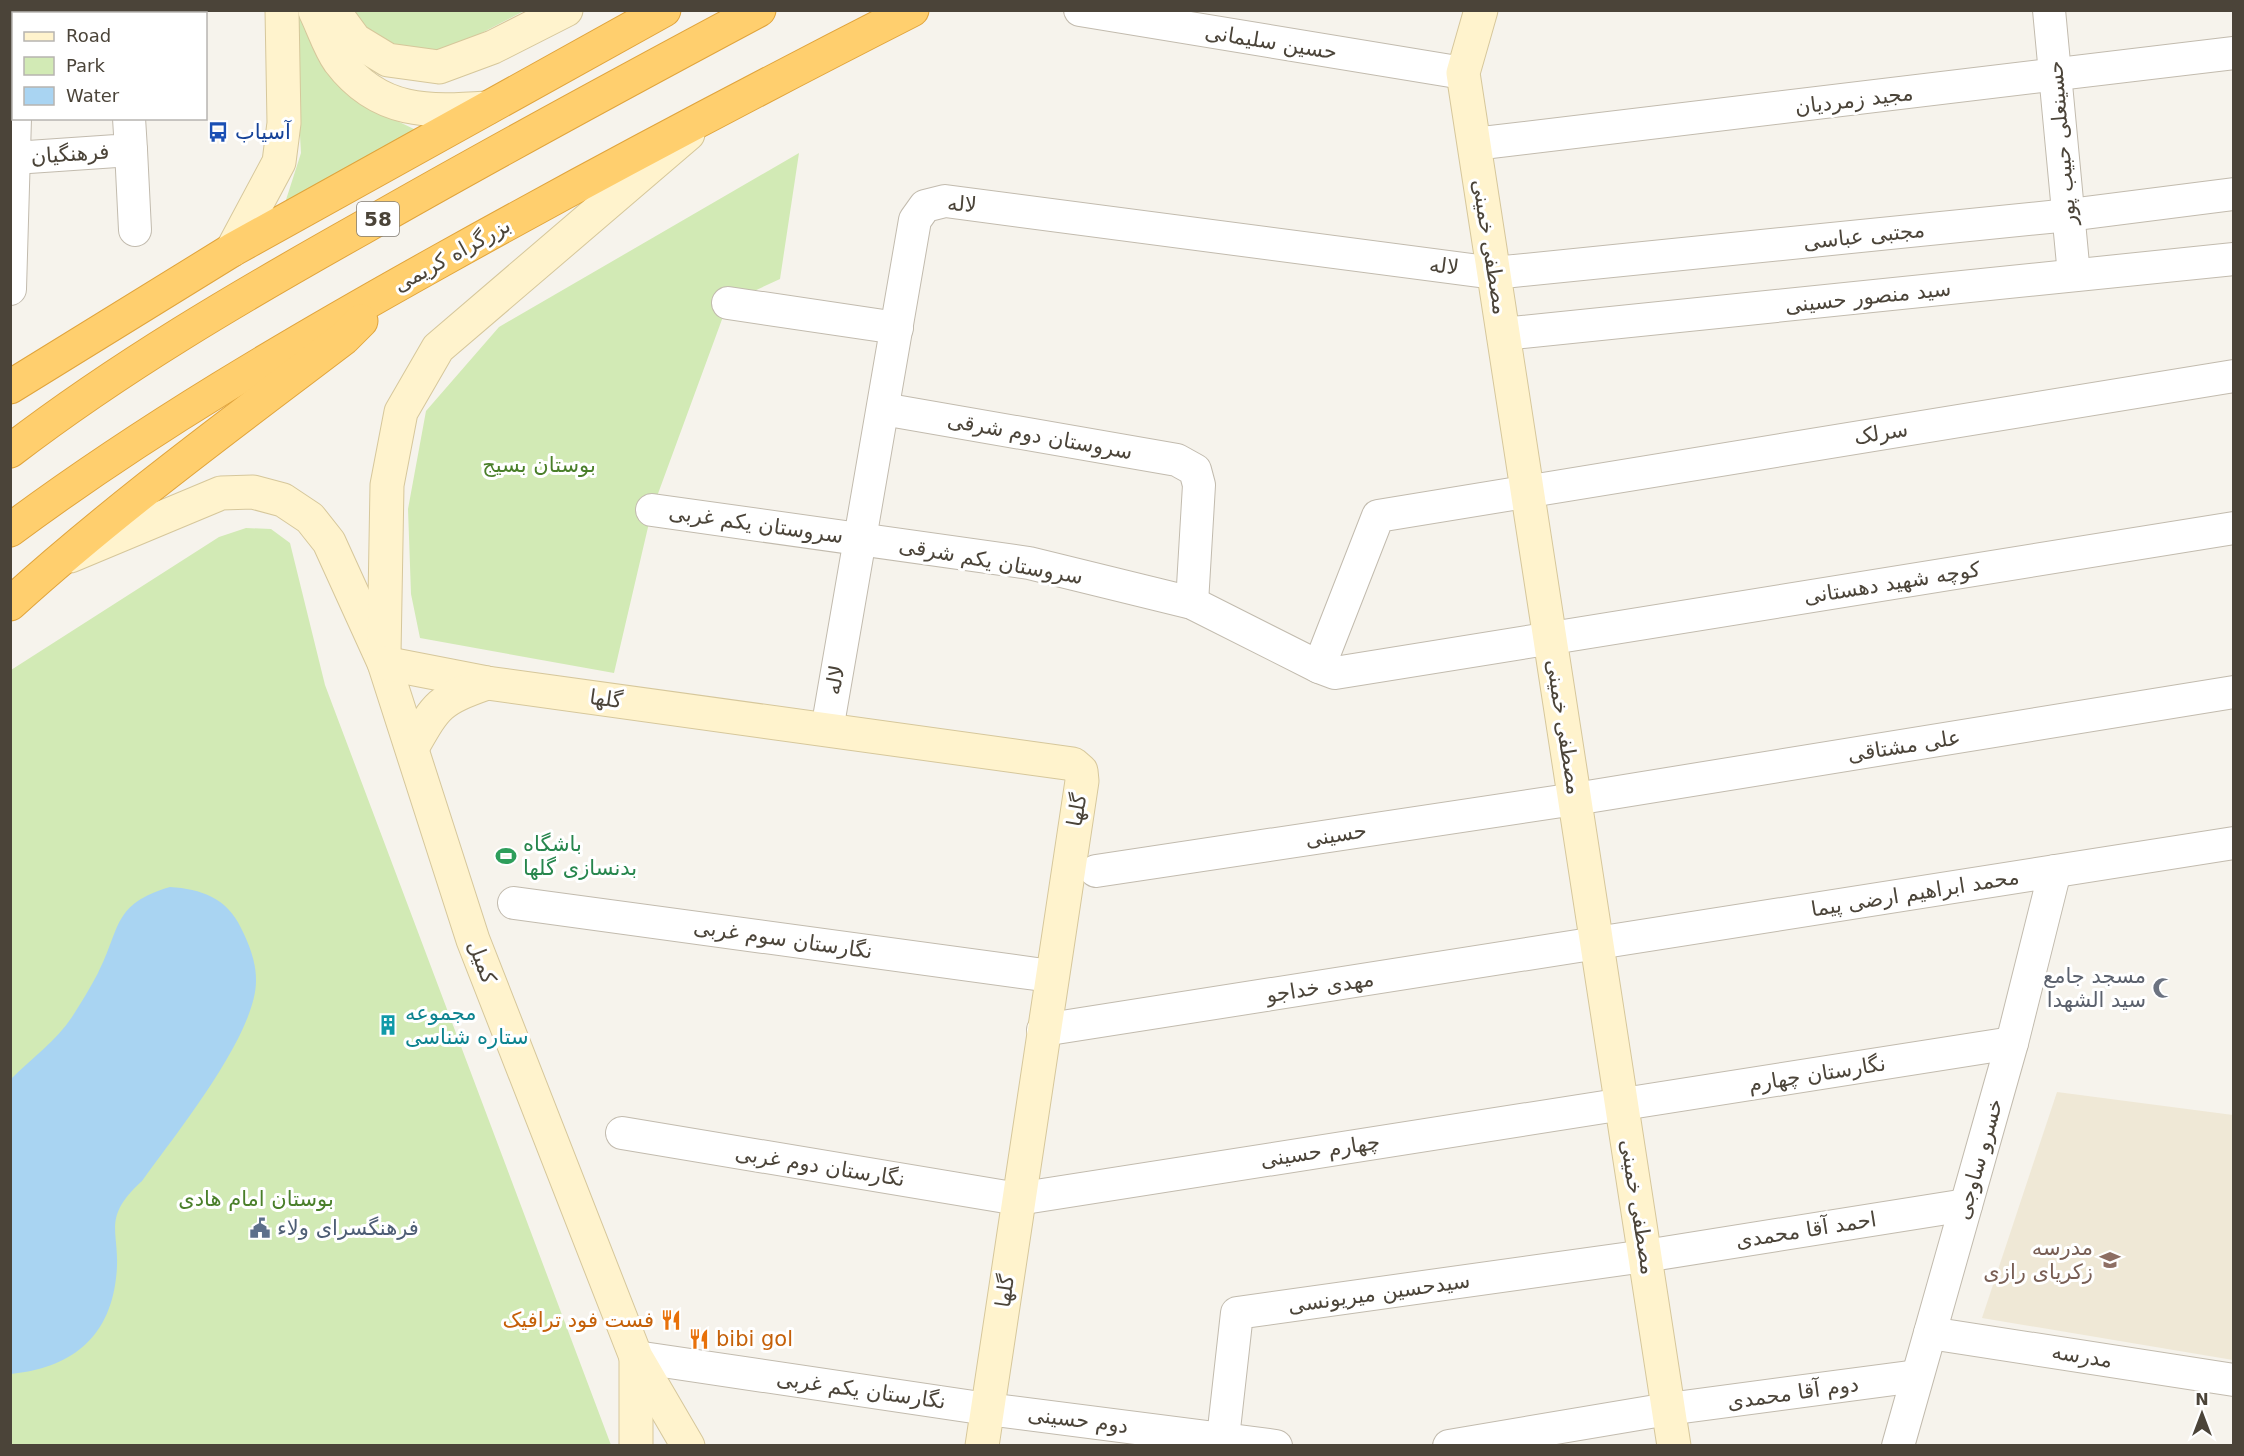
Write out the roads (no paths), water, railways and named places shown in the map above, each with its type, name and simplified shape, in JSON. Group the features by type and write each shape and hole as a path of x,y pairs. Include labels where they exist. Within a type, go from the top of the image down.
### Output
{"highway":[{"path":"10,387 232,250 664,10"},
{"name":"58","path":"10,450 51,419 195,324 438,185 759,10"},
{"name":"بزرگراه کریمی","path":"10,530 86,474 290,345 719,108 912,10"},
{"path":"10,604 57,561 154,481 344,338 394,286"}],"street":[{"path":"232,250 279,162 284,123 282,10"},
{"path":"315,10 339,61 365,87 399,105 427,110 487,108"},
{"path":"333,10 355,40 388,60 439,67 493,47 566,10"},
{"name":"حسین سلیمانی","path":"1080,10 1463,73"},
{"name":"مصطفی خمینی","path":"1481,10 1463,73 1674,1446"},
{"name":"حسینعلی حبیب پور","path":"2049,10 2074,275"},
{"name":"مجید زمردیان","path":"1474,144 2234,53"},
{"path":"384,663 387,485 401,412 438,348 719,108"},
{"path":"10,288 15,120"},
{"name":"فرهنگیان","path":"14,158 131,150 129,120"},
{"path":"131,150 135,230"},
{"name":"مجتبی عباسی","path":"1494,273 2068,215 2234,194"},
{"name":"لاله","path":"827,730 915,220 925,206 945,201 1494,273"},
{"name":"سید منصور حسینی","path":"1503,334 2234,259"},
{"path":"728,303 897,328"},
{"name":"سرلک","path":"1319,667 1378,516 2234,376"},
{"name":"سروستان دوم شرقی","path":"882,409 1177,460 1195,470 1199,485 1192,603"},
{"path":"57,561 221,493 253,492 283,500 310,518 329,542 384,663"},
{"name":"سروستان یکم غربی","path":"652,510 859,538"},
{"name":"کوچه شهید دهستانی","path":"1319,667 1335,673 1357,671 2234,528"},
{"name":"سروستان یکم شرقی","path":"859,538 1029,563 1192,603 1319,667"},
{"name":"گلها","path":"384,663 487,683 1073,764 1081,771 1082,781 982,1446"},
{"name":"کمیل","path":"384,663 473,940 636,1357 688,1446"},
{"name":"گلها","path":"412,748 440,704 456,694 487,683"},
{"name":"علی مشتاقی","path":"1575,800 2234,692"},
{"name":"حسینی","path":"1096,872 1575,800"},
{"name":"محمد ابراهیم ارضی پیما","path":"1597,943 2234,843"},
{"name":"خسرو ساوجی","path":"1898,1446 2012,1043 2055,871"},
{"name":"نگارستان سوم غربی","path":"514,903 1051,976"},
{"name":"مهدی خداجو","path":"1043,1030 1597,943"},
{"name":"نگارستان چهارم","path":"1622,1104 2012,1043"},
{"name":"چهارم حسینی","path":"1018,1198 1622,1104"},
{"name":"نگارستان دوم غربی","path":"622,1133 1018,1198"},
{"name":"احمد آقا محمدی","path":"1645,1256 1966,1205"},
{"name":"سیدحسین میریونسی","path":"1223,1438 1237,1312 1645,1256"},
{"name":"مدرسه","path":"1930,1333 2234,1380"},
{"name":"کمیل","path":"636,1357 636,1446"},
{"name":"نگارستان یکم غربی","path":"636,1357 987,1409"},
{"name":"دوم آقا محمدی","path":"1668,1409 1917,1376"},
{"name":"دوم حسینی","path":"987,1409 1276,1446"},
{"path":"1449,1446 1668,1409"}],"water":[{"path":"170,887 192,890 212,897 221,902 235,918 249,946 255,966 253,1002 243,1028 212,1084 142,1181 121,1206 115,1227 117,1262 112,1300 95,1334 83,1347 68,1357 32,1371 11,1374 11,1079 51,1042 72,1017 98,973 121,919 128,910 138,901"}],"place":[{"name":"آسیاب","path":"218,132"},
{"name":"باشگاه بدنسازی گلها","path":"506,856"},
{"name":"مسجد جامع سید الشهدا","path":"2163,988"},
{"name":"مجموعه ستاره شناسی","path":"388,1025"},
{"name":"فرهنگسرای ولاء","path":"260,1228"},
{"name":"مدرسه زکریای رازی","path":"2110,1260"},
{"name":"فست فود ترافیک","path":"671,1320"},
{"name":"bibi gol","path":"699,1339"}],"park label":[{"name":"بوستان بسیج","path":"539,465"},
{"name":"بوستان امام هادی","path":"256,1199"}]}
